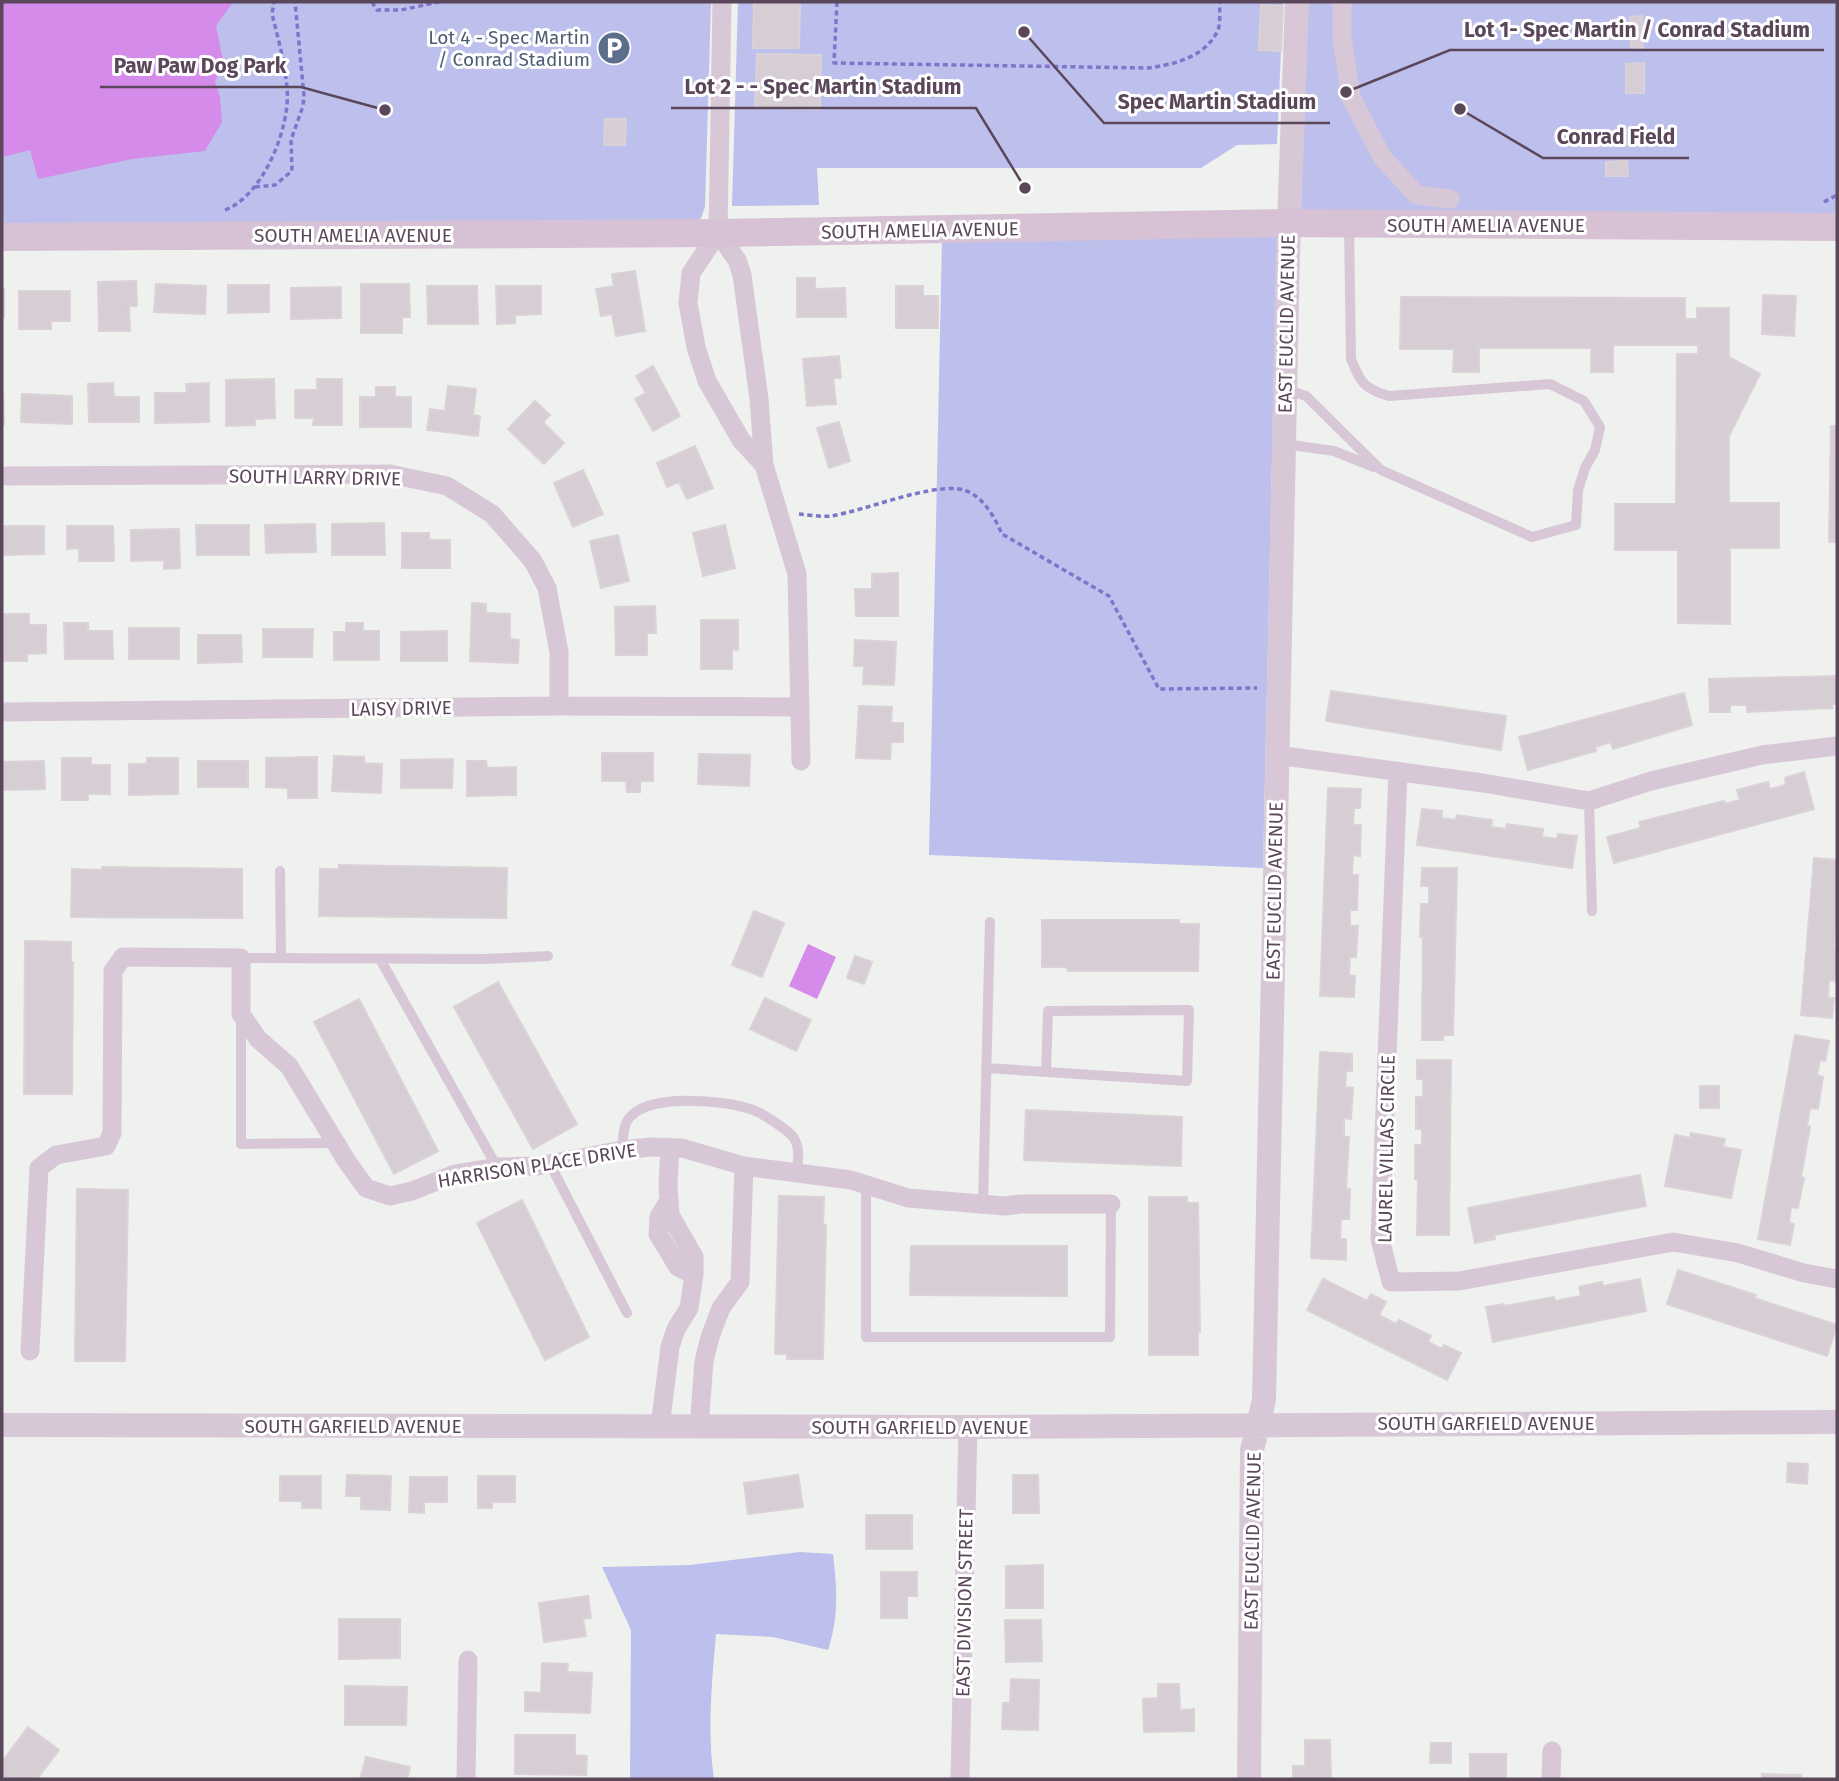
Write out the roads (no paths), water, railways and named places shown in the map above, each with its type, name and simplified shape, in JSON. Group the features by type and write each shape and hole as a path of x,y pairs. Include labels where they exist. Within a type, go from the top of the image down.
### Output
{"main road":[{"name":"SOUTH AMELIA AVENUE","path":"2,237 718,233 1288,223 1837,227"}],"street":[{"path":"722,2 718,233 691,272 688,303 695,346 707,381 741,440 764,465"},
{"name":"EAST EUCLID AVENUE","path":"1249,1779 1252,1450 1264,1400 1288,223 1297,2"},
{"path":"1342,2 1342,38 1351,97 1382,158 1417,195 1450,199"},
{"path":"718,233 737,260 743,275 759,399 764,465 797,574 801,761"},
{"name":"SOUTH LARRY DRIVE","path":"2,476 390,474 447,486 492,514 533,561 547,587 559,652 559,706"},
{"name":"LAISY DRIVE","path":"2,712 559,706 799,707"},
{"path":"1277,755 1589,801 1651,781 1762,755 1834,750"},
{"name":"LAUREL VILLAS CIRCLE","path":"1398,771 1380,1240 1391,1282 1459,1281 1673,1242 1738,1253 1804,1273 1837,1279"},
{"path":"30,1351 38,1168 55,1155 106,1146 112,1133 113,971 123,957 242,958 241,1014"},
{"name":"HARRISON PLACE DRIVE","path":"241,1014 258,1039 289,1066 366,1188 390,1196 412,1191 428,1182 455,1174 497,1167 550,1164 622,1150 682,1147 744,1166 851,1180 908,1198 1005,1206 1111,1204"},
{"path":"660,1427 670,1347 676,1329 689,1308 694,1275 694,1257 670,1215 670,1147"},
{"path":"699,1427 704,1361 710,1337 721,1308 740,1282 744,1166"},
{"name":"SOUTH GARFIELD AVENUE","path":"2,1425 968,1427 1837,1422"},
{"name":"EAST DIVISION STREET","path":"960,1779 968,1427"},
{"path":"466,1779 468,1660"},
{"path":"1551,1779 1552,1751"}],"lane":[{"path":"1284,444 1334,451 1532,537 1576,525 1578,490 1585,468 1595,450 1600,426 1584,401 1550,384 1389,396 1370,390 1357,374 1351,359 1349,224"},
{"path":"1285,389 1306,396 1381,470"},
{"path":"1589,801 1592,911"},
{"path":"280,871 281,958"},
{"path":"983,1204 990,922"},
{"path":"242,958 485,959 548,956"},
{"path":"380,958 497,1167"},
{"path":"986,1068 1046,1072 1187,1081 1189,1010 1048,1011 1046,1072"},
{"path":"241,1014 241,1144 336,1143"},
{"path":"622,1150 626,1122 640,1110 666,1102 710,1101 755,1110 793,1136 798,1145 796,1173"},
{"path":"550,1164 627,1313"},
{"path":"866,1185 866,1337 1110,1337 1111,1204"}],"place":[{"name":"Spec Martin Stadium","path":"1024,32"},
{"name":"Lot 4 - Spec Martin / Conrad Stadium","path":"614,48"},
{"name":"Lot 1- Spec Martin / Conrad Stadium","path":"1346,92"},
{"name":"Conrad Field","path":"1460,109"},
{"name":"Paw Paw Dog Park","path":"385,110"},
{"name":"Lot 2 - - Spec Martin Stadium","path":"1025,188"}]}
